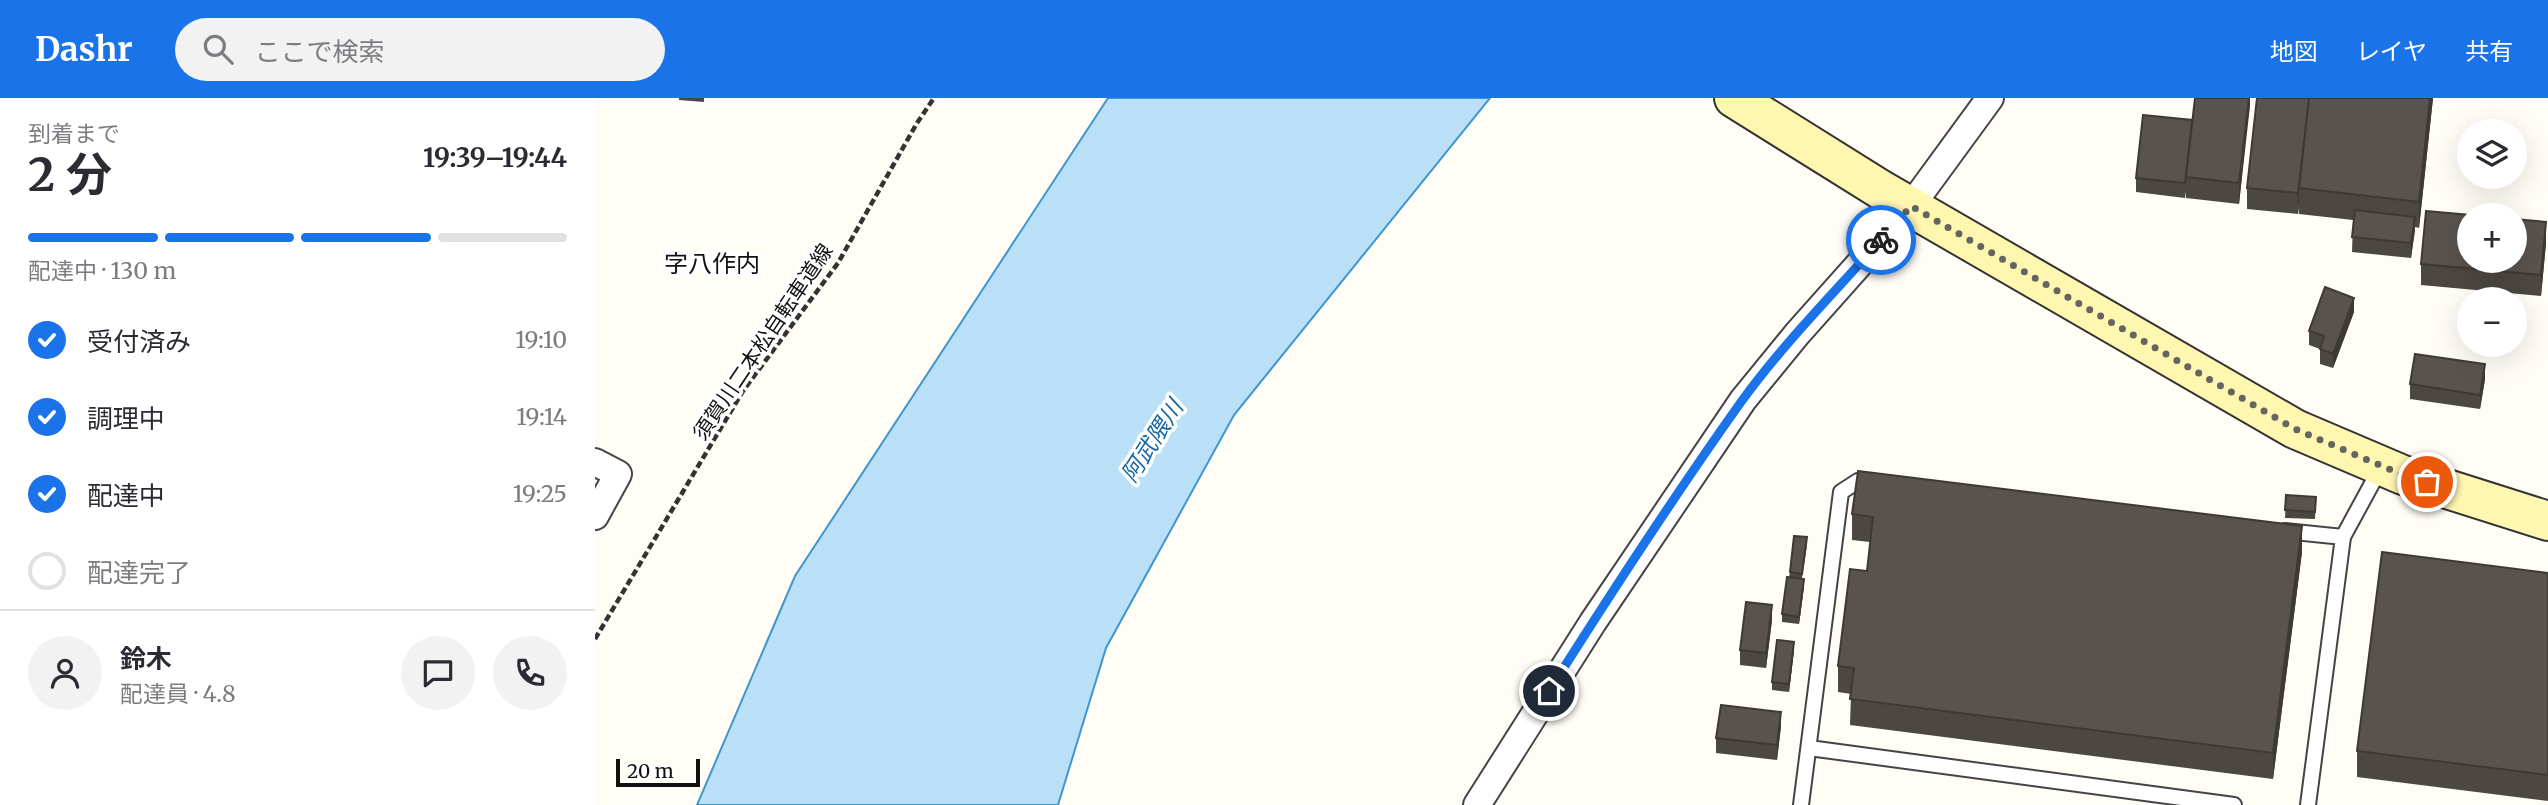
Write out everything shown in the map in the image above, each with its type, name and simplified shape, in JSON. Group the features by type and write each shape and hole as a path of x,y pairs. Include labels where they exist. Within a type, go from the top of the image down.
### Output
{"street":[{"path":"1734,98 1897,198 2295,429 2382,466 2548,521"},
{"path":"1477,805 1593,622 1743,400 1797,334 1897,198 1990,98"},
{"path":"595,462 618,474 595,516"}],"lane":[{"path":"2308,805 2343,537 2382,466"},
{"path":"1801,805 1842,492 1858,481 1885,484"},
{"path":"2274,529 2343,537"},
{"path":"1809,747 2234,805"}],"path":[{"name":"須賀川二本松自転車道線","path":"595,639 743,391 838,263 917,123 934,98"}],"water":[{"name":"阿武隈川","path":"1108,98 1490,98 1234,415 1106,648 1058,805 697,805 795,576"}],"building":[{"path":"2195,98 2249,98 2239,183 2186,177"},
{"path":"2257,98 2309,98 2298,193 2247,188"},
{"path":"2309,98 2430,98 2419,202 2299,188"},
{"path":"2143,115 2192,120 2185,183 2136,178"},
{"path":"2355,210 2415,217 2411,243 2352,237"},
{"path":"2426,211 2457,214 2457,267 2421,264"},
{"path":"2527,220 2546,222 2541,275 2519,273 2527,273"},
{"path":"2325,287 2354,298 2333,354 2320,349 2324,336 2309,331"},
{"path":"2415,354 2485,364 2480,395 2410,384"},
{"path":"1858,471 2302,526 2273,753 1850,699 1854,668 1838,666 1850,569 1867,571 1873,517 1852,514"},
{"path":"2286,495 2316,497 2315,512 2285,510"},
{"path":"1794,536 1807,537 1802,574 1790,572"},
{"path":"2382,552 2548,573 2548,775 2357,751"},
{"path":"1787,577 1804,579 1799,617 1782,614"},
{"path":"1746,602 1772,605 1766,653 1740,650"},
{"path":"1777,640 1794,642 1789,684 1772,682"},
{"path":"1721,705 1781,712 1777,745 1716,738"}],"way so far":[{"path":"1881,240 1911,206 2295,429 2403,475 2427,482"}],"district":[{"name":"字八作内","path":"712,264"}],"route":[{"path":"1549,691 1743,400 1797,334 1881,240"}]}
